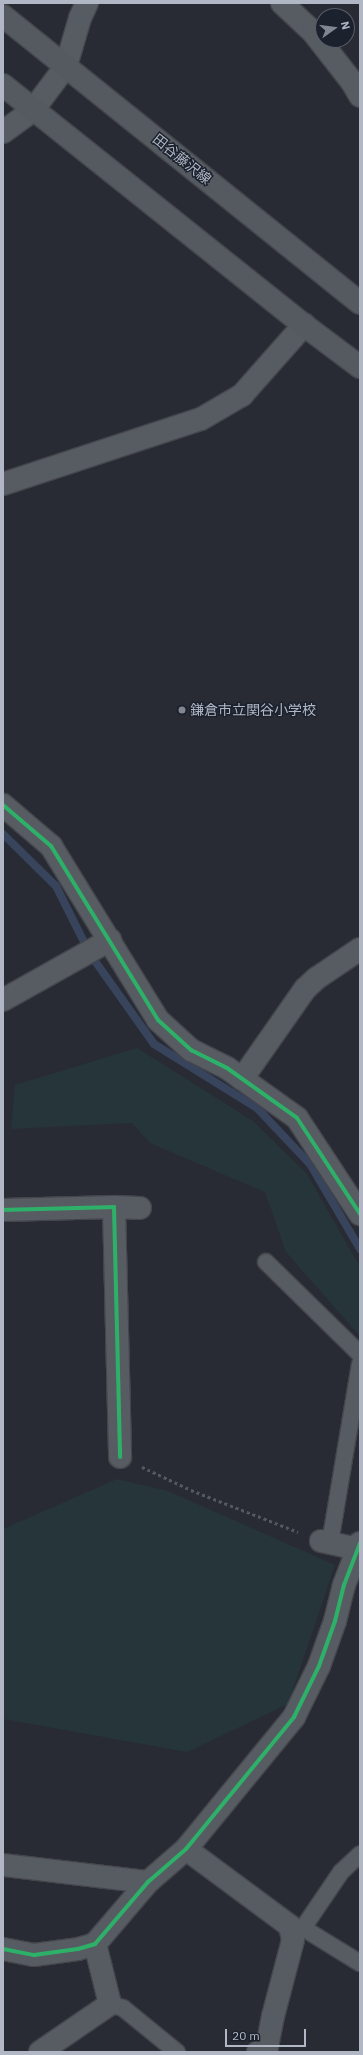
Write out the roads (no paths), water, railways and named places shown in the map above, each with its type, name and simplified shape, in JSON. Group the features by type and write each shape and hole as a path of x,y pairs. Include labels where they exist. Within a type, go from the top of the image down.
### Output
{"main road":[{"name":"田谷藤沢線","path":"3,16 360,303"},
{"path":"3,85 304,325 360,367"}],"street":[{"path":"282,3 314,32 352,82 360,96"},
{"path":"3,132 33,110 66,66 81,8"},
{"path":"3,484 201,419 242,395 304,325"},
{"path":"3,805 51,846 106,942 158,1020 191,1050 227,1068 297,1118 360,1214"},
{"path":"3,1000 77,960 106,942"},
{"path":"242,1079 304,990 317,978 360,949"},
{"path":"114,1207 120,1457"},
{"path":"3,1210 114,1207 140,1208"},
{"path":"3,1949 34,1955 78,1949 95,1944 148,1882 186,1849 294,1717 319,1666 335,1622 344,1585 359,1548 326,1542"},
{"path":"186,1849 296,1927 265,2050"},
{"path":"3,1866 148,1882"},
{"path":"40,2052 110,2004 95,1944"}],"lane":[{"path":"266,1262 360,1354"},
{"path":"326,1542 360,1363"},
{"path":"360,1854 342,1872 296,1927 360,1963"},
{"path":"110,2004 123,2008 177,2052"}],"waterway":[{"path":"3,834 56,886 90,954 154,1044 257,1108 310,1164 360,1249"}],"place":[{"name":"鎌倉市立関谷小学校","path":"182,710"}]}
